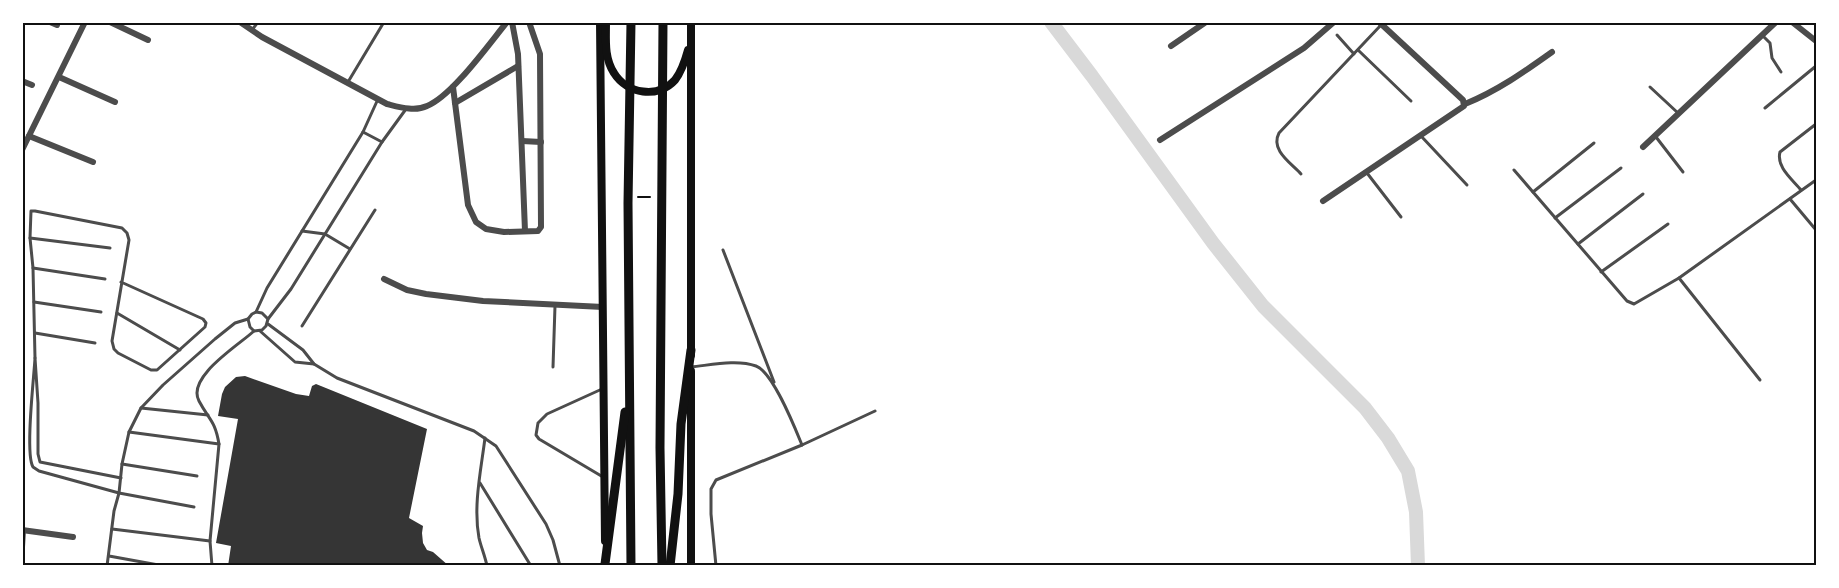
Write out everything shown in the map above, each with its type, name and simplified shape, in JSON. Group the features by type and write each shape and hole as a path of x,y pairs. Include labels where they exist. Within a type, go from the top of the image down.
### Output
{"highway":[{"path":"631,22 628,203 631,566"},
{"path":"662,566 660,448 663,22"},
{"path":"670,566 678,494 681,424 691,350"},
{"path":"605,565 630,379"}],"main road":[{"path":"600,22 605,565"},
{"path":"606,22 606,49 614,74 632,89 649,92 674,82 681,72 688,50 689,22"},
{"path":"689,22 692,566"}],"street":[{"path":"50,22 57,25"},
{"path":"22,150 85,22"},
{"path":"110,22 148,40"},
{"path":"240,22 387,104 406,109 426,107 445,95 507,22"},
{"path":"512,22 518,66 525,231"},
{"path":"453,87 468,205 476,222 494,231 538,231 541,227 540,54 529,22"},
{"path":"1171,46 1206,22"},
{"path":"1160,140 1304,48 1334,22"},
{"path":"1643,147 1776,22"},
{"path":"1792,22 1816,41"},
{"path":"1381,23 1465,104"},
{"path":"1323,201 1465,104 1495,91 1551,51"},
{"path":"455,103 518,66"},
{"path":"59,76 115,102"},
{"path":"22,81 32,85"},
{"path":"29,136 93,162"},
{"path":"522,141 540,142"},
{"path":"384,279 407,290 426,294 483,301 603,307"},
{"path":"22,548 23,530 74,537"}],"lane":[{"path":"252,30 258,22"},
{"path":"348,82 384,22"},
{"path":"1301,174 1280,152 1276,138 1381,23"},
{"path":"1337,35 1354,54"},
{"path":"1763,36 1770,43 1772,58 1781,72"},
{"path":"1358,50 1411,100"},
{"path":"1765,108 1816,66"},
{"path":"1650,87 1678,114"},
{"path":"107,566 122,464 129,432 141,408 163,385 215,339 235,323 248,319 256,312 263,296 363,132 378,99"},
{"path":"212,566 210,541 219,444 217,429 198,400 196,392 202,376 254,331 260,331 268,324 268,319 291,289 382,142 406,109"},
{"path":"1801,190 1781,166 1780,152 1816,124"},
{"path":"363,132 382,142"},
{"path":"1421,136 1467,185"},
{"path":"1655,136 1683,172"},
{"path":"1533,192 1594,142"},
{"path":"1555,218 1620,168"},
{"path":"1514,170 1601,272 1627,301 1634,304 1679,278 1816,180"},
{"path":"1367,173 1401,217"},
{"path":"1578,244 1643,194"},
{"path":"1790,199 1816,230"},
{"path":"302,326 375,210"},
{"path":"122,282 206,323 205,327 157,370 151,370 118,353 112,341 129,240 127,233 122,228 31,211 29,217 35,333 31,463 39,471 119,493 194,507"},
{"path":"1601,272 1668,224"},
{"path":"302,231 325,234 350,249"},
{"path":"30,238 110,248"},
{"path":"723,250 777,390 802,445"},
{"path":"33,268 105,279"},
{"path":"1679,278 1760,380"},
{"path":"34,302 100,312"},
{"path":"553,368 555,305"},
{"path":"256,312 262,313 268,319"},
{"path":"117,313 180,350"},
{"path":"248,319 254,331"},
{"path":"268,324 303,350 314,364"},
{"path":"260,331 295,362 314,364 347,382 474,431 485,438 500,451 536,507 553,540 560,566"},
{"path":"35,333 95,343"},
{"path":"35,358 39,403 38,454 40,462 121,478"},
{"path":"692,367 740,363 758,366 777,390"},
{"path":"603,389 547,414 538,423 536,435 604,478"},
{"path":"141,408 209,415"},
{"path":"716,566 711,489 716,480 802,445 875,411"},
{"path":"129,432 219,444"},
{"path":"485,438 479,482 478,512 479,537 487,566"},
{"path":"122,464 197,476"},
{"path":"479,482 531,566"},
{"path":"112,529 210,541"},
{"path":"109,556 164,566"}],"path":[{"path":"634,197 657,197"}],"building":[{"path":"245,376 296,394 309,396 312,386 316,384 427,429 409,518 423,526 423,543 427,550 433,552 449,566 228,566 231,546 216,543 238,419 218,416 225,387 236,377"}],"waterway":[{"path":"1051,22 1213,243 1263,306 1365,408 1388,438 1408,471 1416,512 1418,566"}]}
